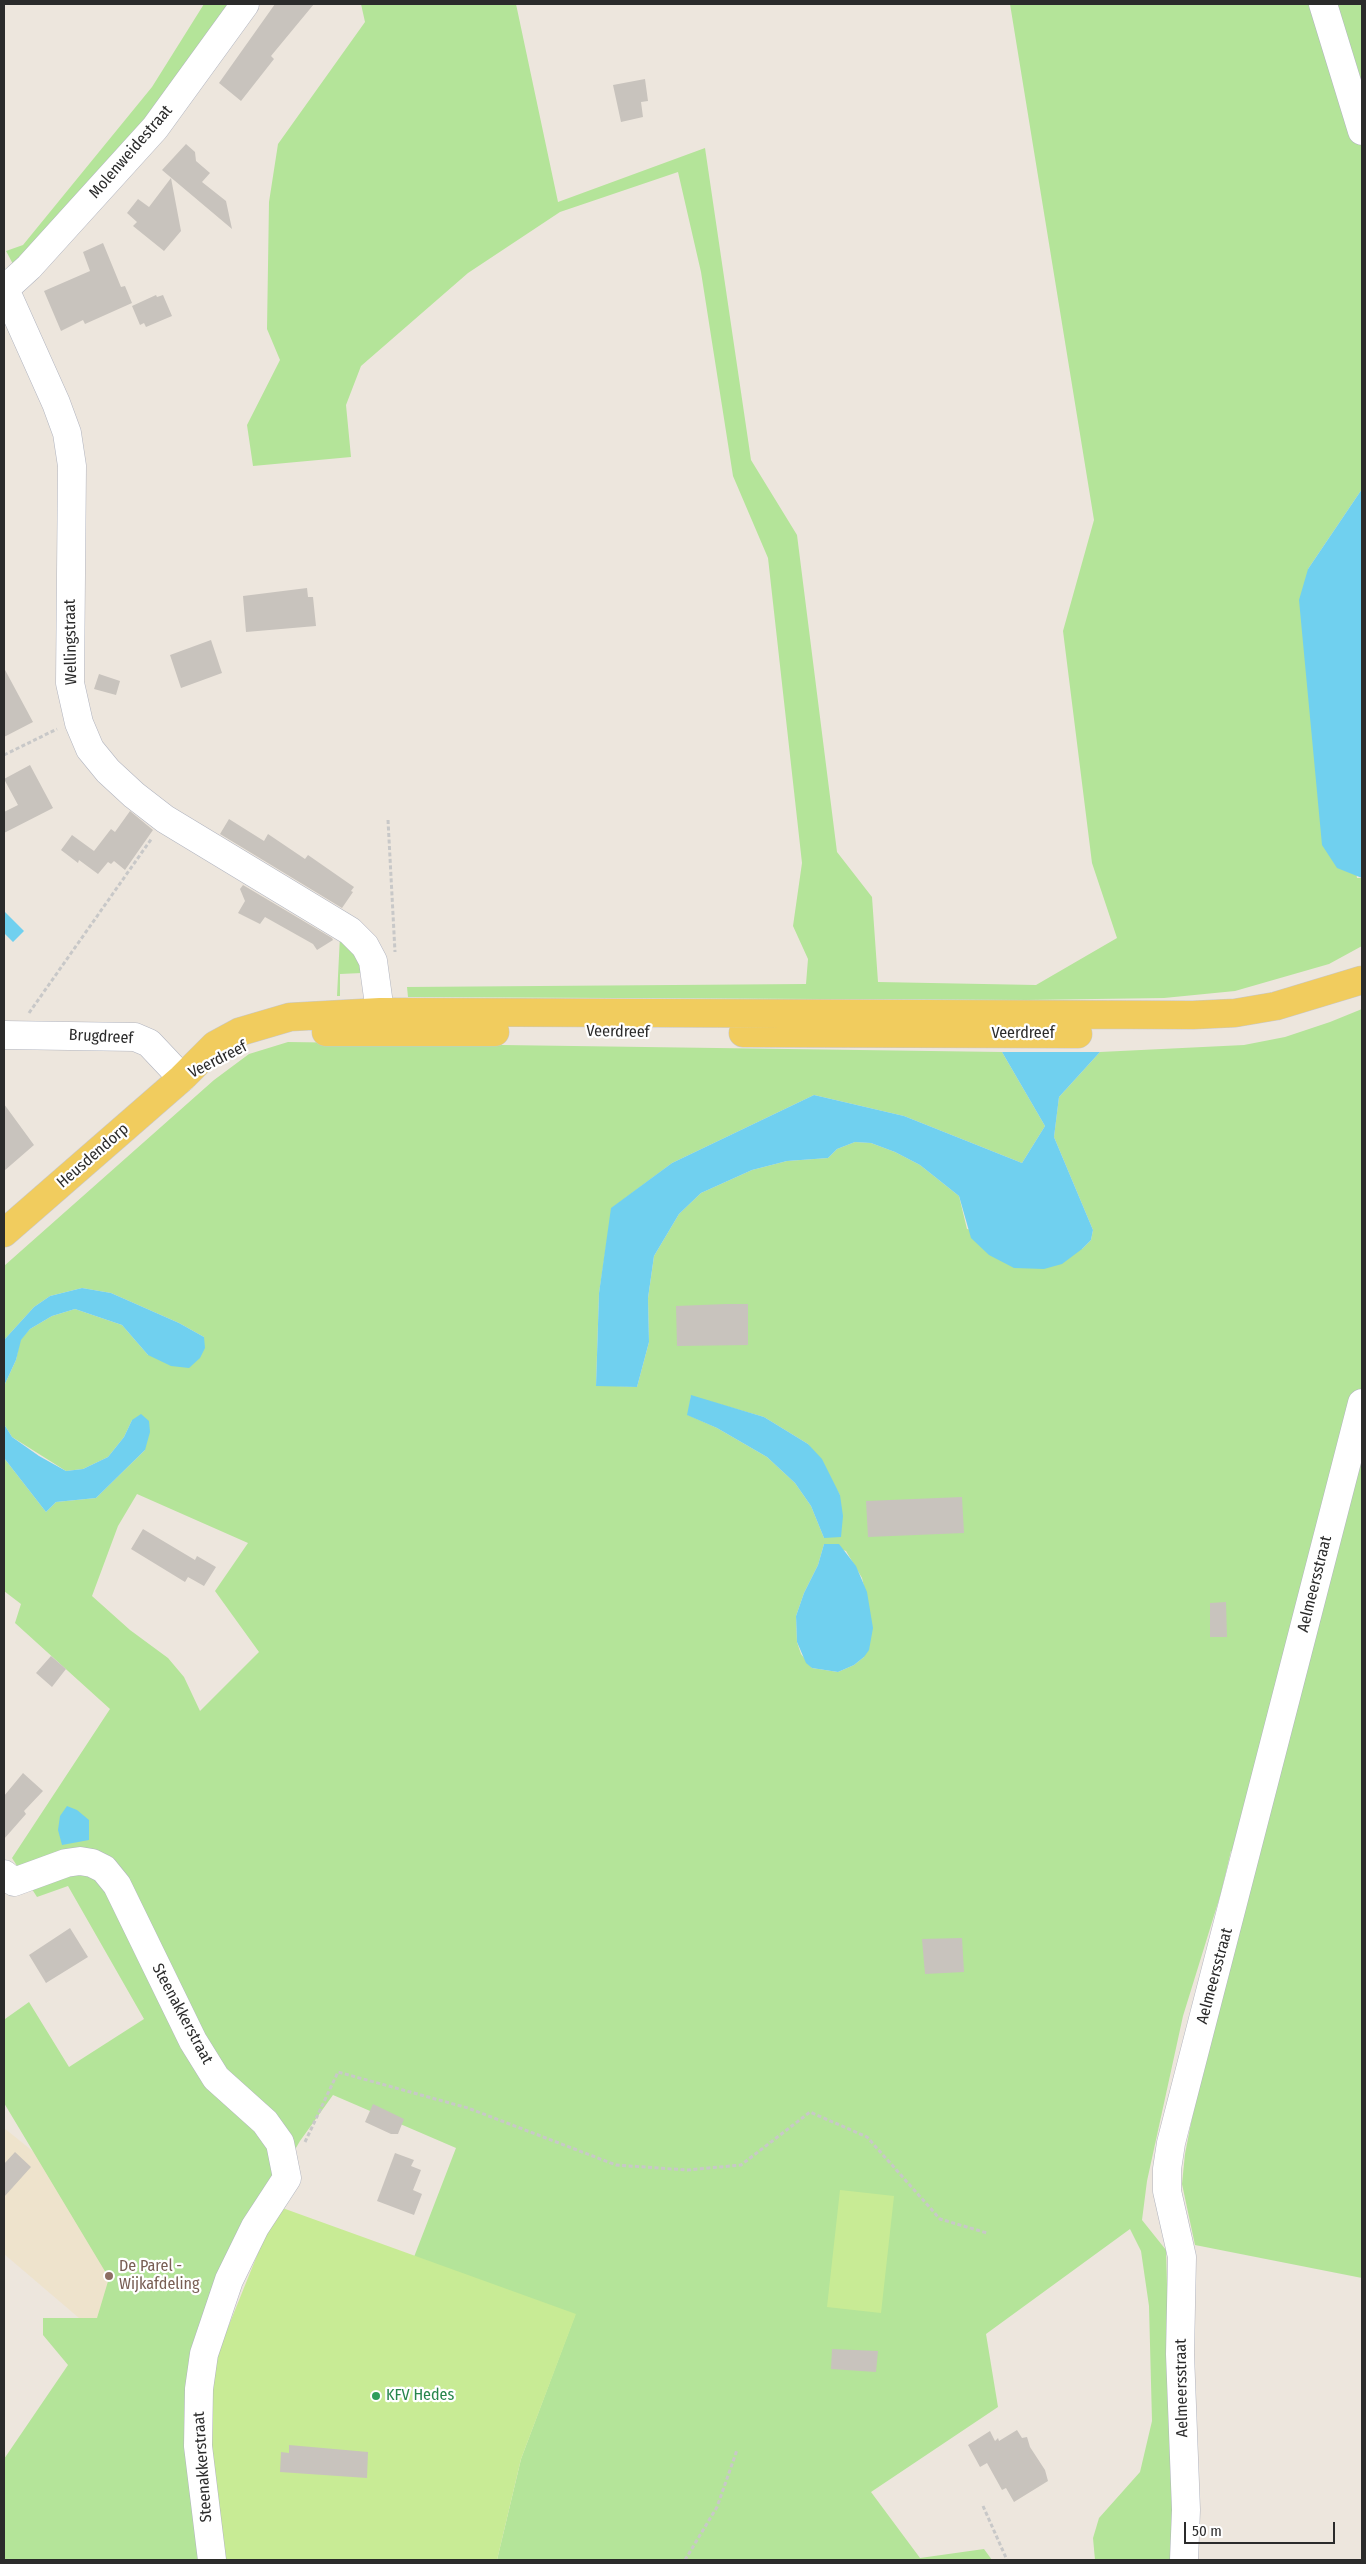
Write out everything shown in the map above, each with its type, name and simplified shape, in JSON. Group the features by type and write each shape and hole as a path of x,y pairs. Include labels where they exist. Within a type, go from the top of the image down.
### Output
{"main road":[{"name":"Veerdreef","path":"839,1025 1234,1013 1276,1006 1362,980"},
{"name":"Veerdreef","path":"182,1078 237,1047 264,1038 379,1022 839,1025 1188,1034 1240,1031 1282,1024 1325,1010 1362,994"},
{"name":"Heusdendorp","path":"4,1233 182,1078"}],"street":[{"name":"Molenweidestraat","path":"4,288 29,267 155,128 245,4"},
{"path":"1322,4 1362,131"},
{"name":"Wellingstraat","path":"4,288 56,403 67,434 72,475 70,683 79,723 90,749 108,771 134,795 165,819 350,931 366,946 375,969 379,1022"},
{"name":"Brugdreef","path":"9,1035 135,1036 149,1043 182,1078"},
{"name":"Aelmeersstraat","path":"1184,2560 1186,2510 1180,2354 1182,2256 1168,2190 1167,2169 1172,2143 1362,1403"},
{"name":"Steenakkerstraat","path":"7,1886 73,1862 92,1863 104,1869 117,1885 193,2041 216,2078 265,2122 280,2143 287,2178 256,2227 229,2280 204,2354 199,2389 198,2446 212,2560"}],"path":[{"path":"4,755 55,729 79,723"},
{"path":"9,1035 165,819"},
{"path":"375,969 389,964 396,950 388,820"},
{"path":"304,2143 338,2072 468,2108 616,2166 687,2170 741,2165 810,2112 867,2137 940,2219 987,2233"},
{"path":"685,2560 716,2506 737,2450"},
{"path":"982,2506 1007,2560"}],"shaded area":[{"name":"De Parel - Wijkafdeling","path":"4,2128 216,2298 188,2411 4,2254"}],"green space":[{"path":"204,4 231,4 149,124 14,266 6,251 23,245 152,87"},
{"path":"361,4 516,4 558,202 705,148 751,460 797,535 837,852 872,897 878,982 1036,985 1117,938 1092,863 1063,631 1094,520 1010,4 1316,4 1362,148 1362,489 1308,569 1357,878 1362,878 1362,946 1329,964 1235,991 1164,998 1026,1000 408,997 407,987 806,984 808,959 793,926 802,863 768,558 733,476 701,272 678,172 560,212 468,273 361,366 346,405 351,457 253,466 247,425 280,360 267,329 269,202 278,144 365,22"},
{"path":"1329,4 1362,4 1362,109"},
{"path":"340,936 358,957 362,973 340,974 340,996 337,996"},
{"path":"1362,1009 1362,2278 1195,2245 1182,2184 1185,2154 1197,2092 1257,1855 1231,1851 1221,1893 1183,2016 1147,2181 1142,2220 1166,2250 1175,2560 1095,2560 1093,2538 1099,2518 1140,2472 1152,2421 1149,2306 1141,2251 1130,2229 986,2334 998,2407 871,2492 920,2558 984,2549 992,2560 497,2560 521,2459 575,2315 414,2257 456,2148 333,2095 300,2141 239,2245 221,2285 200,2560 4,2560 4,2459 68,2365 43,2335 43,2318 97,2318 109,2278 4,2103 5,2019 29,2002 69,2067 144,2019 68,1886 37,1897 12,1858 110,1709 15,1623 21,1604 4,1591 4,1458 46,1512 56,1502 96,1498 145,1450 132,1420 124,1437 108,1457 83,1469 66,1471 12,1437 4,1424 4,1386 16,1360 20,1340 30,1329 52,1316 75,1309 122,1325 148,1355 204,1337 179,1323 111,1293 82,1288 50,1296 34,1307 4,1340 4,1266 214,1080 249,1054 288,1042 1002,1052 1045,1126 1022,1163 904,1116 814,1095 672,1163 612,1208 599,1293 596,1385 637,1387 649,1342 648,1298 654,1256 679,1214 701,1193 752,1170 787,1161 828,1158 837,1149 855,1142 871,1143 895,1152 920,1165 959,1196 967,1229 1082,1249 1091,1240 1093,1230 1054,1137 1059,1097 1100,1052 1244,1045 1285,1037","holes":["691,1396 764,1417 808,1444 840,1495 824,1538 811,1506 795,1483 767,1457 717,1428 688,1415","137,1494 248,1543 215,1591 259,1652 200,1711 184,1677 168,1658 130,1630 92,1596 118,1526","824,1544 846,1551 862,1578 869,1609 864,1657 854,1665 838,1672 812,1668 801,1654 797,1642 796,1616 804,1593 818,1565"]},
{"path":"840,2190 894,2196 881,2313 827,2307"},
{"name":"KFV Hedes","path":"277,2206 576,2314 521,2459 497,2560 220,2560 207,2469 208,2377"}],"water":[{"path":"1362,489 1362,878 1337,868 1322,845 1299,600 1308,569"},
{"path":"4,911 24,931 13,942 4,933"},
{"path":"1002,1052 1100,1052 1059,1097 1054,1137 1093,1230 1091,1240 1082,1249 1062,1264 1044,1269 1014,1268 989,1255 971,1238 959,1196 920,1165 895,1152 871,1143 855,1142 837,1149 828,1158 787,1161 752,1170 701,1193 679,1214 654,1256 648,1298 649,1342 637,1387 596,1386 599,1293 611,1208 672,1163 814,1095 904,1116 1022,1163 1045,1126"},
{"path":"82,1288 111,1293 179,1323 204,1337 205,1348 200,1358 189,1368 171,1366 148,1355 122,1325 75,1309 52,1316 30,1329 21,1340 16,1360 4,1386 4,1340 34,1307 50,1296"},
{"path":"691,1395 764,1417 808,1444 822,1459 840,1495 843,1516 841,1537 824,1538 811,1506 795,1483 767,1457 717,1428 687,1415"},
{"path":"141,1414 149,1421 150,1432 145,1450 96,1498 56,1502 46,1512 4,1458 4,1424 12,1437 39,1456 66,1471 83,1469 108,1457 124,1437 132,1420"},
{"path":"824,1544 839,1544 856,1566 867,1592 873,1628 869,1650 864,1657 854,1665 838,1672 812,1668 806,1663 797,1642 796,1616 804,1593 818,1565"},
{"path":"67,1806 77,1810 89,1820 89,1840 62,1845 58,1830 60,1816"}],"building":[{"path":"275,4 314,4 271,56 274,59 241,101 219,83"},
{"path":"645,79 648,101 641,102 643,117 621,122 613,85"},
{"path":"186,144 195,152 196,161 210,173 202,182 226,201 232,229 162,170"},
{"path":"171,178 181,231 164,251 133,226 137,222 127,213 138,199 149,207"},
{"path":"103,243 121,287 125,286 132,303 85,324 83,320 61,331 44,291 90,271 83,252"},
{"path":"156,295 157,297 163,295 172,316 146,327 144,323 140,325 132,306"},
{"path":"307,588 308,597 313,597 316,626 246,632 243,596"},
{"path":"211,640 222,673 181,688 170,655"},
{"path":"4,668 33,722 4,737"},
{"path":"99,674 120,681 116,695 94,689"},
{"path":"30,765 53,808 4,833 4,812 18,805 4,779"},
{"path":"130,811 153,830 125,870 114,861 111,864 108,862 98,874 79,860 78,863 61,850 72,835 94,851 111,829 115,832"},
{"path":"229,819 264,841 268,834 305,859 308,855 354,887 351,891 353,892 342,908 220,834"},
{"path":"243,885 333,940 317,950 313,944 265,917 260,924 238,913 245,901 240,889"},
{"path":"4,1104 34,1145 4,1171"},
{"path":"748,1304 748,1345 677,1346 676,1306"},
{"path":"962,1497 964,1533 868,1537 866,1501"},
{"path":"143,1529 195,1560 197,1556 216,1567 204,1586 188,1577 185,1582 131,1549"},
{"path":"1226,1602 1227,1637 1210,1637 1210,1603"},
{"path":"51,1656 66,1669 52,1687 36,1673"},
{"path":"23,1773 43,1791 24,1811 26,1814 4,1839 4,1796"},
{"path":"70,1928 88,1957 46,1983 29,1955"},
{"path":"962,1938 964,1972 925,1974 922,1939"},
{"path":"373,2104 404,2119 398,2134 391,2134 365,2122"},
{"path":"15,2152 31,2167 4,2197 4,2164"},
{"path":"395,2153 414,2160 411,2166 421,2170 413,2190 422,2194 414,2215 377,2201"},
{"path":"832,2349 878,2351 876,2372 831,2369"},
{"path":"1017,2430 1022,2438 1027,2437 1030,2447 1045,2470 1048,2481 1014,2502 1006,2488 1002,2490 987,2463 980,2467 968,2445 990,2431 995,2441 998,2438 999,2441"},
{"path":"289,2445 368,2452 367,2478 280,2472 281,2452 289,2453"}],"place":[{"name":"De Parel - Wijkafdeling","path":"109,2276"},
{"name":"KFV Hedes","path":"376,2396"}]}
